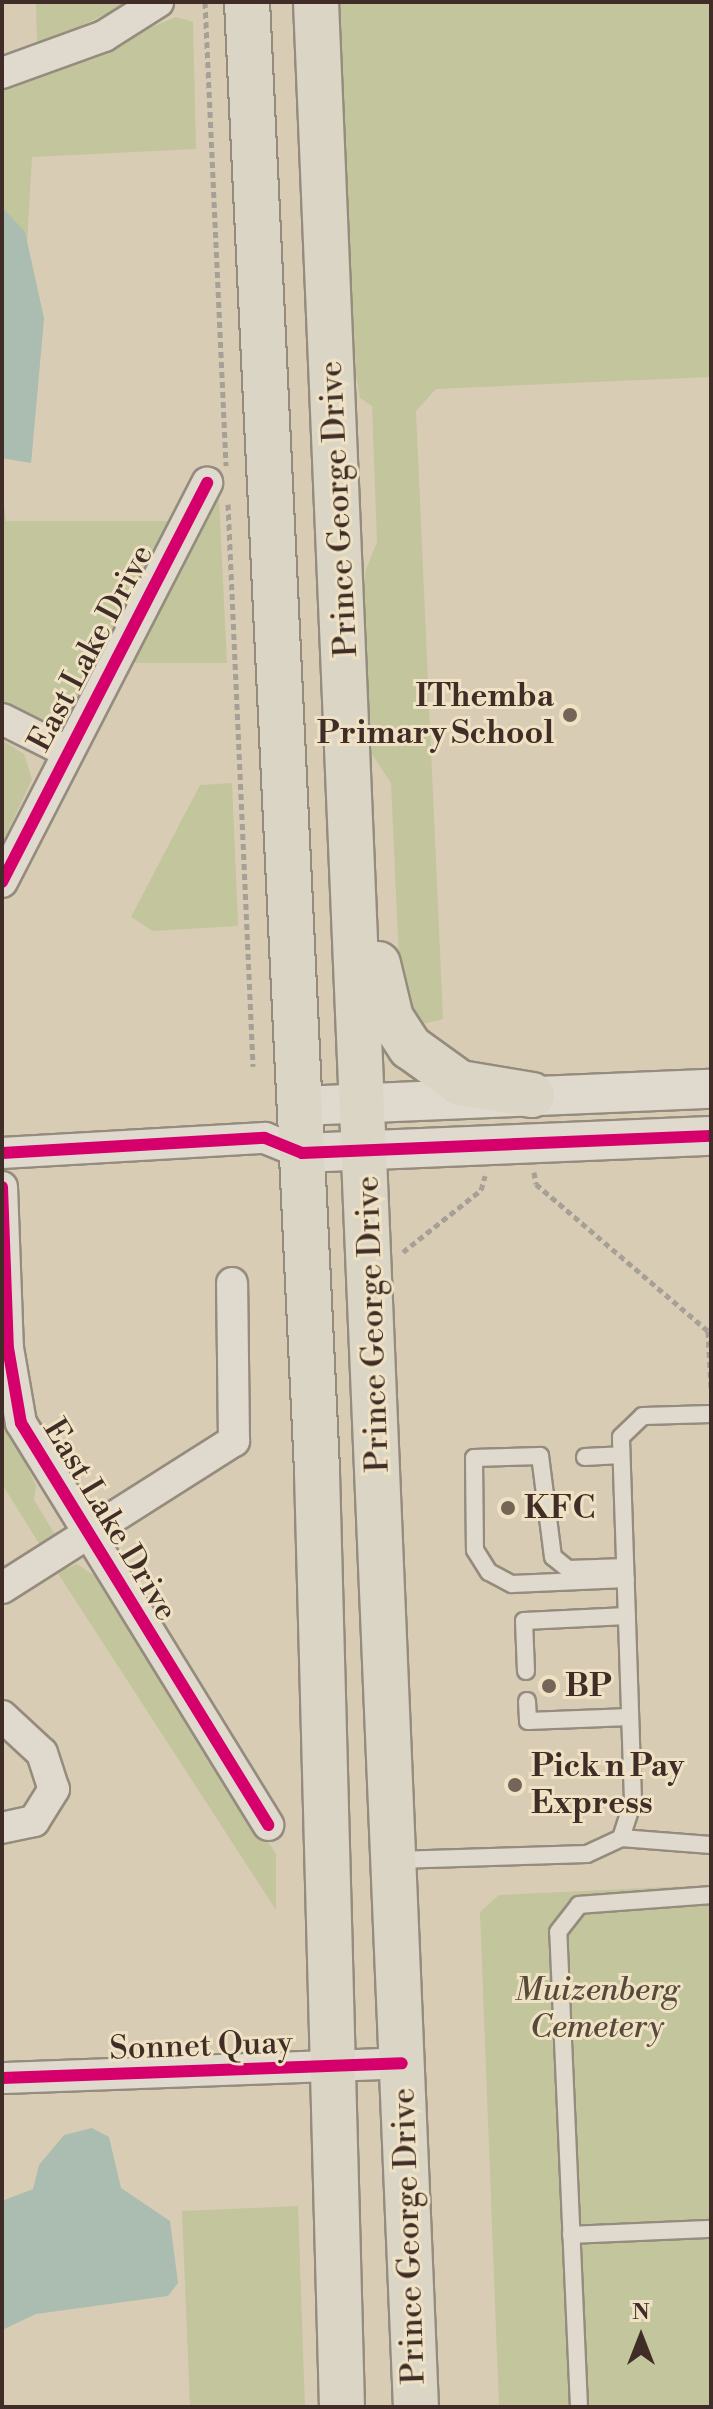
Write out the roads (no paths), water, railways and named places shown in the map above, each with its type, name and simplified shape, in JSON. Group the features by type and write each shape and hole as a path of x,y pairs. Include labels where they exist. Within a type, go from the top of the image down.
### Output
{"main road":[{"name":"Prince George Drive","path":"247,2 300,1106 284,1145 317,1472 329,2068 342,2407"},
{"name":"Prince George Drive","path":"316,2 352,747 391,1861 416,2407"},
{"path":"264,356 331,353"},
{"path":"352,747 391,1018 410,1047 445,1075 477,1089 532,1095"}],"street":[{"path":"2,73 104,36 158,2"},
{"name":"East Lake Drive","path":"2,882 66,751 220,485"},
{"path":"2,719 66,751"},
{"path":"300,1106 711,1089"},
{"path":"2,1153 284,1145 366,1149 711,1136"},
{"name":"East Lake Drive","path":"2,1187 8,1348 21,1423 88,1537 268,1825"},
{"path":"2,1588 88,1537 234,1441 232,1283"},
{"path":"2,1716 42,1753 54,1789 34,1821 2,1828"},
{"name":"Sonnet Quay","path":"2,2078 402,2063"}],"lane":[{"path":"391,1861 587,1854 621,1838 632,1817 621,1437 634,1419 711,1414"},
{"path":"585,1457 621,1455"},
{"path":"540,1456 553,1557 568,1569 626,1573 522,1584 489,1572 475,1550 474,1458 540,1456"},
{"path":"526,1671 524,1621 627,1616"},
{"path":"527,1701 528,1721 630,1717"},
{"path":"621,1838 639,1845 711,1845"},
{"path":"579,2407 557,1974 561,1921 579,1905 601,1901 711,1895"},
{"path":"571,2235 711,2229"}],"place":[{"name":"IThemba Primary School","path":"570,715"},
{"name":"KFC","path":"508,1508"},
{"name":"BP","path":"549,1686"},
{"name":"Pick n Pay Express","path":"515,1785"}],"park label":[{"name":"Muizenberg Cemetery","path":"597,2010"}]}
